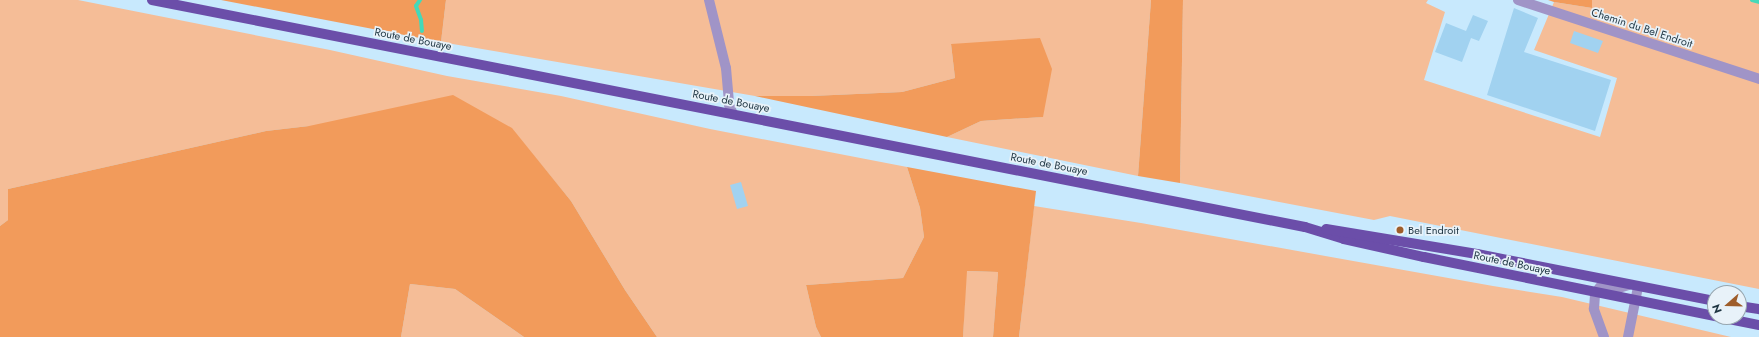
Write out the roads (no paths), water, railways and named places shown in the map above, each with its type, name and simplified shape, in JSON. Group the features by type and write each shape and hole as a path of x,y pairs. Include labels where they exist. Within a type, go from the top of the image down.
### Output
{"main road":[{"name":"Route de Bouaye","path":"152,0 1304,227 1350,232 1477,254 1707,300"},
{"name":"Route de Bouaye","path":"1304,227 1344,239 1424,257 1531,278 1595,293 1707,314"},
{"path":"1747,307 1759,309"},
{"path":"1747,323 1759,325"}],"street":[{"path":"709,0 726,68 729,104 732,114"},
{"name":"Chemin du Bel Endroit","path":"1518,0 1759,79"},
{"path":"1604,337 1594,309 1595,293 1600,287 1619,288 1633,286 1636,300 1628,337"}],"waterway":[{"path":"420,0 416,6 421,20 422,31"},
{"path":"1752,0 1759,2"}],"place":[{"name":"Bel Endroit","path":"1400,230"}]}
